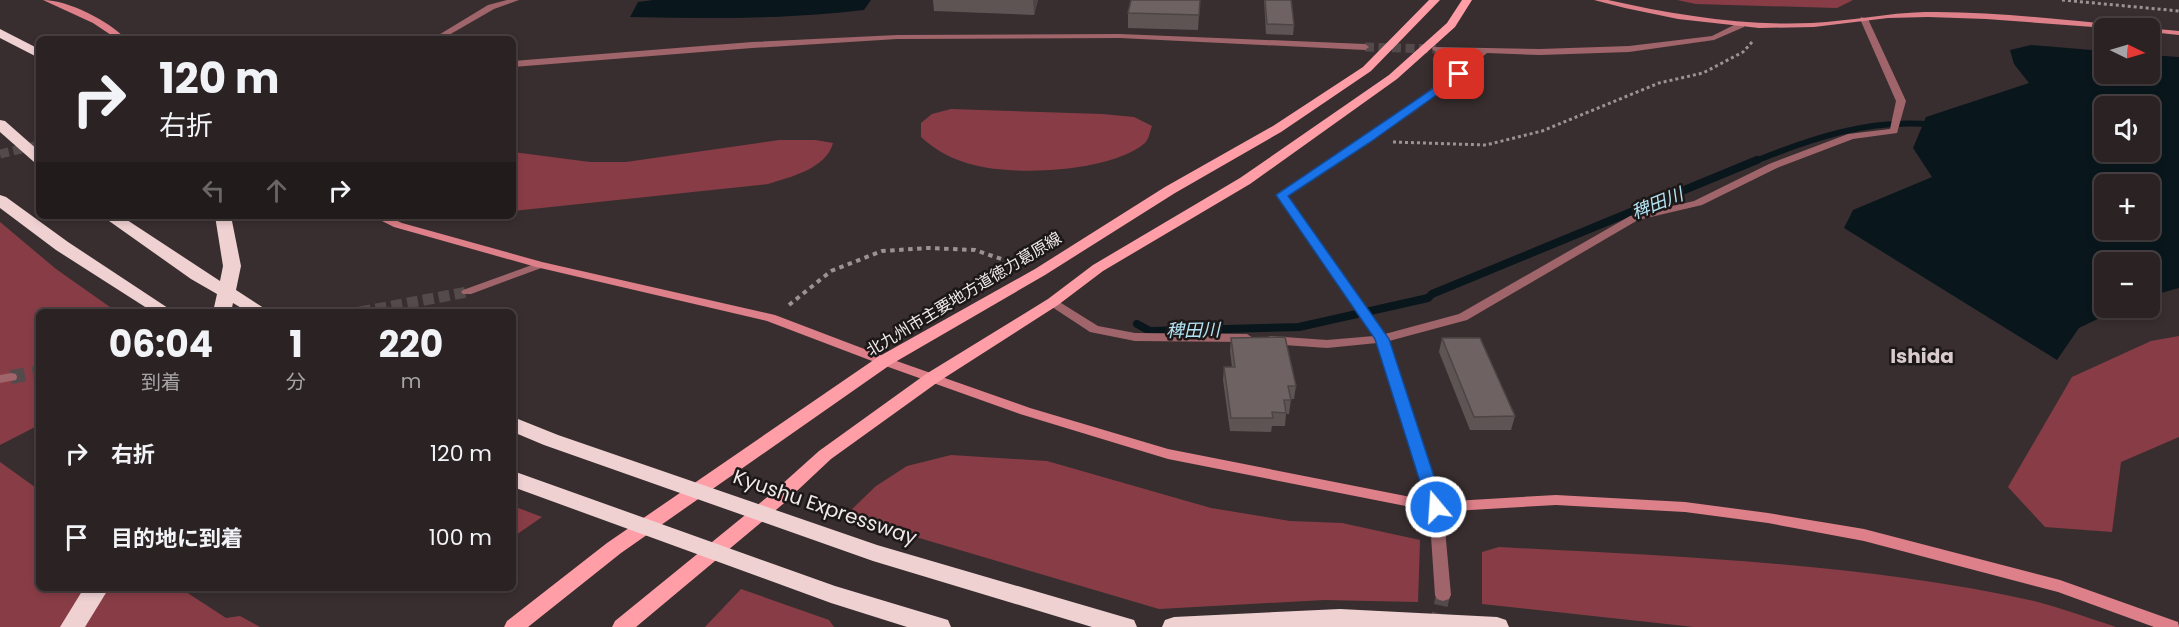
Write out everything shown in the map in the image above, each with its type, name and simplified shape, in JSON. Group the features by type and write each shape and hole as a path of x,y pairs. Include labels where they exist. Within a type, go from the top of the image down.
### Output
{"highway":[{"path":"0,33 36,52"},
{"path":"0,124 36,156"},
{"path":"0,200 62,246 160,309"},
{"path":"114,219 196,275 256,309"},
{"path":"223,309 232,266 224,219"},
{"name":"Kyushu Expressway","path":"516,425 551,440 873,552 1125,627"},
{"path":"516,480 831,594 939,627"},
{"path":"72,627 95,591"},
{"path":"1174,627 1340,619 1497,627"}],"main road":[{"name":"北九州市主要地方道徳力葛原線","path":"514,627 614,548 884,361 1040,272 1170,190 1276,129 1366,69 1435,0"},
{"path":"622,627 777,499 825,455 932,378 1053,302 1098,268 1245,181 1393,77 1451,25 1467,0"}],"street":[{"path":"47,0 80,12 118,36"},
{"path":"441,36 490,7 515,0"},
{"path":"1598,0 1681,18 1741,25 1813,25 1899,15 1995,16 2094,25"},
{"path":"1053,302 1094,329 1135,337 1251,338 1327,344 1382,339 1463,317 1634,218 1698,203 1773,166 1851,136 1894,131 1901,101 1864,19"},
{"path":"1436,49 1484,51 1629,49 1714,38 1741,25"},
{"path":"2160,31 2179,33"},
{"path":"516,64 752,45 897,37 1120,36 1365,47"},
{"path":"1443,595 1436,507 1382,339 1282,195 1365,141 1459,74 1484,51"},
{"path":"384,219 540,265 771,318 1025,411 1168,454 1436,507 1556,500 1685,507 1768,518 1864,536 2060,586 2172,627"},
{"path":"467,292 540,265"}],"path":[{"path":"2062,0 2179,11"},
{"path":"1365,141 1465,147 1486,145 1542,131 1659,83 1703,73 1743,52 1756,36 1741,25"},
{"path":"771,318 831,272 882,251 928,248 975,250 1040,272"}],"shaded area":[{"path":"653,0 871,0 864,10 806,15 718,18 630,17 638,2"},
{"path":"1677,0 1853,0 1837,8 1696,4"},
{"path":"2031,45 2094,50 2094,84 2160,84 2160,56 2179,57 2179,288 2160,293 2160,252 2094,252 2094,318 2100,318 2079,328 2057,360 1844,228 1853,210 1932,177 1913,148 1926,117 2029,83 2014,64 2010,50"},
{"path":"951,109 1102,114 1134,117 1152,126 1145,143 1130,153 1110,160 1062,169 1014,170 974,165 959,160 939,151 921,137 921,123 932,114"},
{"path":"779,140 815,140 833,143 829,152 815,166 768,184 516,211 516,152 590,162 626,162"},
{"path":"0,222 56,269 113,309 36,309 36,427 0,445"},
{"path":"2179,336 2179,437 2121,462 2112,532 2045,527 2008,487 2072,377 2151,341"},
{"path":"951,455 1047,461 1211,508 1290,521 1342,523 1420,540 1418,602 1324,600 1159,609 845,516 876,486 907,466"},
{"path":"0,462 36,488 36,591 185,591 226,618 240,616 260,627 0,627"},
{"path":"516,507 542,517 516,535"},
{"path":"1499,547 1700,558 1834,569 1968,588 2034,601 2116,627 1694,627 1482,604 1482,552"},
{"path":"741,589 829,620 834,627 705,627"}],"building":[{"path":"1131,0 1200,0 1199,15 1128,13"},
{"path":"1265,0 1291,0 1294,25 1267,24"},
{"path":"1285,337 1296,386 1288,386 1291,400 1284,400 1286,413 1272,412 1273,418 1231,418 1224,367 1235,367 1231,338"},
{"path":"1442,338 1480,338 1515,416 1474,417"}],"waterway":[{"name":"稗田川","path":"1753,162 1797,145 1865,127 1887,124 1934,125"},
{"name":"稗田川","path":"1137,324 1150,331 1299,327 1428,298 1432,294 1757,160"}],"tunnel":[{"path":"1365,47 1436,49"},
{"path":"0,154 36,146"},
{"path":"376,309 467,292"},
{"path":"11,377 36,373"},
{"path":"1436,627 1443,595"}],"district":[{"name":"Ishida","path":"1922,356"}],"route":[{"path":"1436,507 1382,339 1282,195 1365,141 1459,74"}]}
